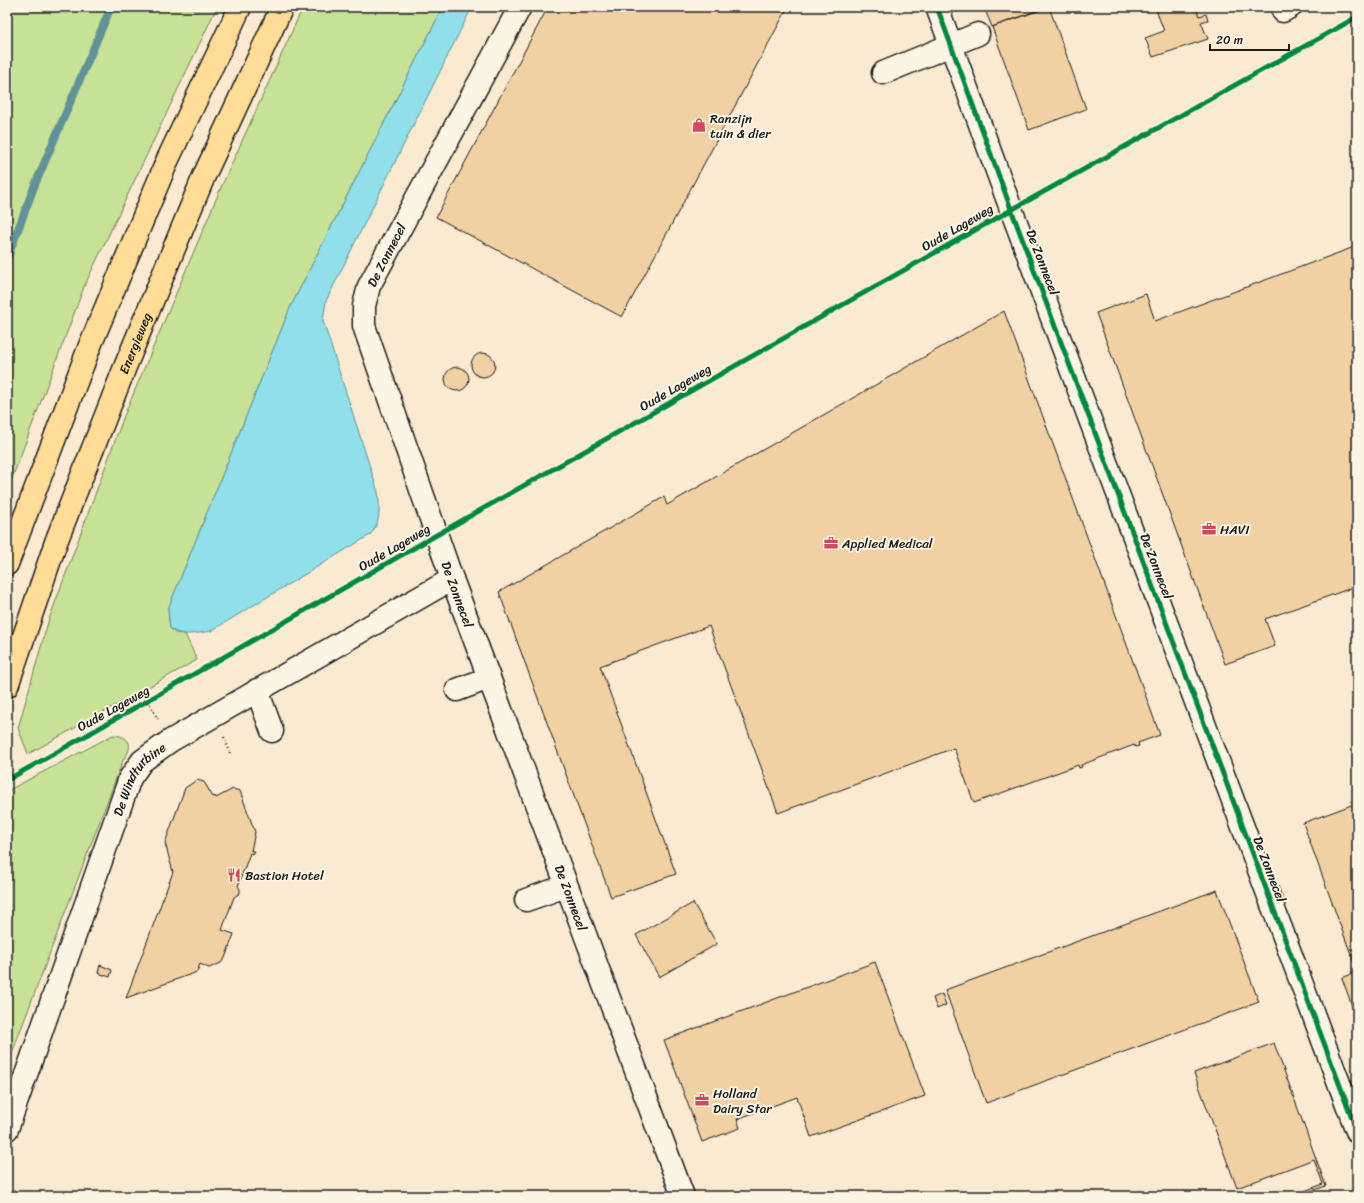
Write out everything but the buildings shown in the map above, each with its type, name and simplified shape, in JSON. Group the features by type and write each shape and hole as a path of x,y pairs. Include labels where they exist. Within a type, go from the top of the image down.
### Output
{"main road":[{"path":"7,564 89,348 164,166 240,7"},
{"name":"Energieweg","path":"7,686 56,542 125,366 204,176 282,7"}],"street":[{"name":"De Zonnecel","path":"520,7 369,286 364,306 364,326 452,579 683,1196"},
{"name":"De Zonnecel","path":"938,7 1357,1132"},
{"path":"882,73 952,46 978,34"},
{"name":"De Windturbine","path":"7,1129 130,778 142,761 150,754 257,690 452,579"},
{"path":"457,690 489,678"},
{"path":"257,690 272,731"},
{"path":"526,900 566,886"}],"shaded area":[{"path":"7,7 1357,7 1357,1196 7,1196"}],"green space":[{"path":"7,7 217,7 84,287 7,492"},
{"path":"303,7 443,7 290,308 168,609 170,628 175,633 185,634 197,660 28,754 18,728 48,622 124,416 222,185"},
{"path":"113,735 127,740 129,743 129,751 123,760 7,1066 7,791"}],"water":[{"path":"443,7 472,7 326,301 323,321 378,492 379,515 374,530 370,535 211,631 195,634 184,634 174,631 170,628 168,609 290,308"}],"waterway":[{"path":"7,259 34,187 111,7"}],"cycle path":[{"path":"937,7 1011,209 1357,1131"},
{"name":"Oude Lageweg","path":"7,780 783,338 1357,17"}],"place":[{"name":"Ranzijn tuin & dier","path":"699,125"},
{"name":"HAVI","path":"1209,529"},
{"name":"Applied Medical","path":"831,543"},
{"name":"Bastion Hotel","path":"234,875"},
{"name":"Holland Dairy Star","path":"702,1100"}]}
